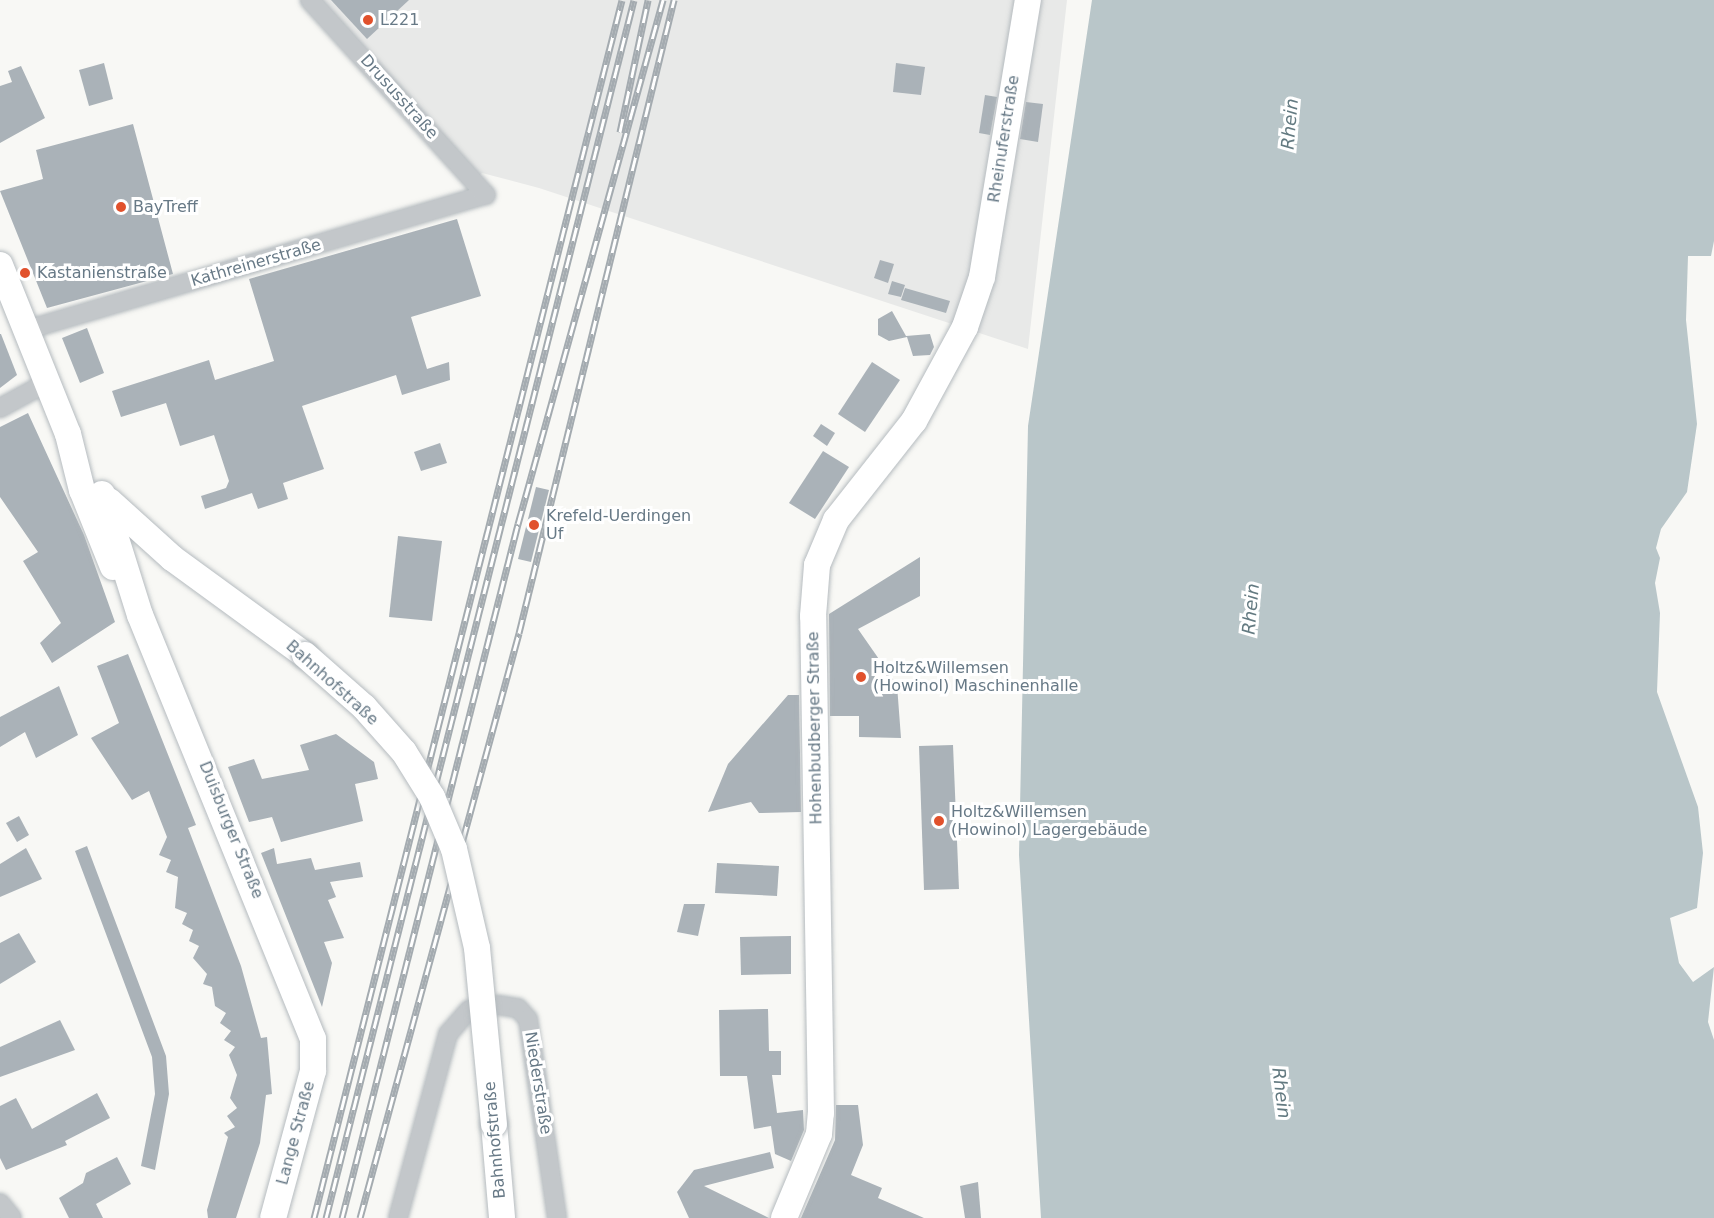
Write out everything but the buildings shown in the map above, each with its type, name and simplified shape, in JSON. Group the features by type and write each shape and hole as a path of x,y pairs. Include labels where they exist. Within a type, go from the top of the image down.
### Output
{"street":[{"name":"Drususstraße","path":"310,0 486,195"},
{"name":"Rheinuferstraße","path":"982,278 1028,0"},
{"name":"Kathreinerstraße","path":"26,330 486,195"},
{"name":"Duisburger Straße","path":"0,265 68,434 105,550 140,615 229,822 315,1047"},
{"name":"Hohenbudberger Straße","path":"784,1218 819,1134 821,1113 813,616 817,565 837,520 907,431 942,374 982,278"},
{"path":"0,408 46,383"},
{"name":"Bahnhofstraße","path":"68,434 102,494 172,558 305,656 364,706 404,752 432,797 454,849 477,948 502,1218"},
{"name":"Duisburger Straße","path":"102,494 140,615"},
{"path":"131,584 149,563 172,558"},
{"name":"Niederstraße","path":"398,1218 448,1034 469,1010 498,1005 518,1008 528,1019 557,1218"},
{"name":"Lange Straße","path":"273,1218 315,1047"},
{"path":"0,1203 12,1218"}],"shaded area":[{"path":"309,0 1067,0 1028,349 539,188 482,173 474,180"}],"water":[{"name":"Rhein","path":"1092,0 1714,0 1714,241 1711,256 1688,256 1686,320 1697,424 1687,492 1661,529 1656,548 1660,558 1655,583 1660,613 1657,692 1698,807 1703,853 1697,908 1670,918 1679,963 1693,982 1714,967 1708,1022 1714,1040 1714,1218 1041,1218 1019,855 1028,426"}],"railway":[{"path":"314,1218 622,0"},
{"path":"326,1218 634,0"},
{"path":"620,132 648,0"},
{"path":"342,1218 518,524 663,0"},
{"path":"360,1218 519,633 674,0"}],"place":[{"name":"L221","path":"368,20"},
{"name":"BayTreff","path":"121,207"},
{"name":"Kastanienstraße","path":"25,273"},
{"name":"Krefeld-Uerdingen Uf","path":"534,525"},
{"name":"Holtz&Willemsen (Howinol) Maschinenhalle","path":"861,677"},
{"name":"Holtz&Willemsen (Howinol) Lagergebäude","path":"939,821"}]}
